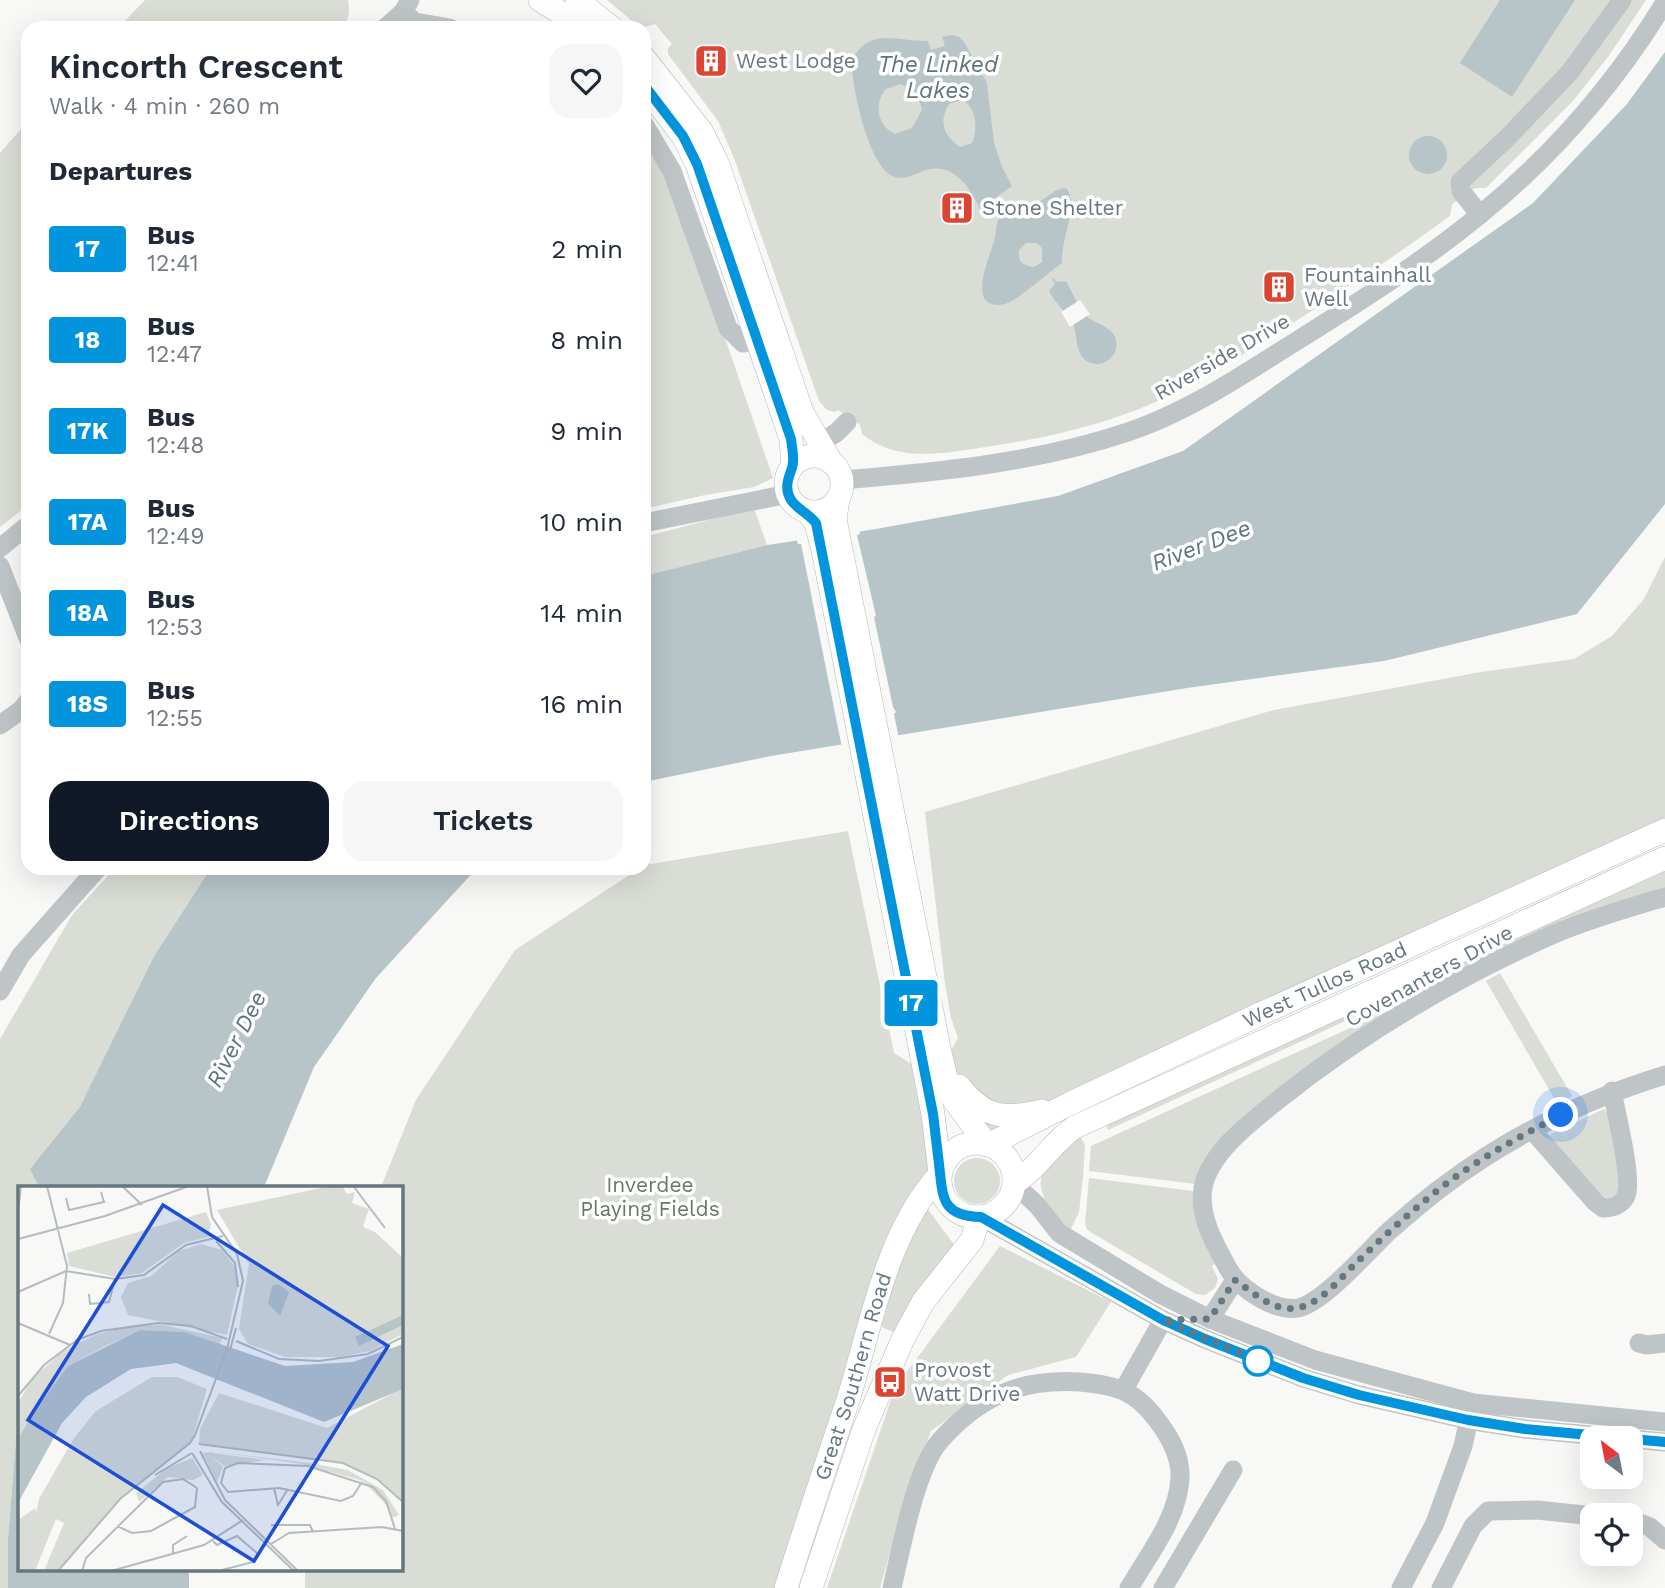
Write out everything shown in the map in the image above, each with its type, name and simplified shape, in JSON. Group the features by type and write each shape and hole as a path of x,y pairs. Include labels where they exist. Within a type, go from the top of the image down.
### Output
{"main road":[{"path":"540,0 574,21"},
{"path":"577,0 603,21"},
{"path":"651,67 697,125 718,165 827,491 935,1058 933,1114 941,1190 949,1206 964,1215 980,1217 993,1214 1003,1206 1014,1184 1013,1171 999,1150 977,1143 958,1148 950,1155 940,1173"},
{"path":"651,94 683,136 697,164 758,341 791,439 793,466 787,484 788,494 795,505 827,491"},
{"path":"793,466 800,461 816,457 827,491"},
{"name":"West Tullos Road","path":"988,1145 1069,1104 1665,830"},
{"name":"West Tullos Road","path":"1014,1184 1030,1173 1059,1138 1075,1127 1665,858"},
{"path":"935,1058 970,1099 982,1109 999,1116 1020,1116 1069,1104"},
{"path":"935,1058 954,1100 988,1145"},
{"name":"Great Southern Road","path":"786,1588 891,1258 911,1212 940,1173"},
{"name":"Great Southern Road","path":"811,1588 864,1429 903,1339 923,1302 972,1240 980,1217"}],"street":[{"path":"1480,215 1461,191 1461,180 1507,138 1570,72 1622,0"},
{"name":"Riverside Drive","path":"827,491 961,470 1098,441 1150,423 1232,381 1347,309 1480,215 1534,165 1586,111 1620,70 1665,2"},
{"path":"392,21 407,6"},
{"path":"651,136 672,171 728,328 743,343 758,341"},
{"path":"827,491 836,433 847,422"},
{"path":"651,522 788,494"},
{"path":"0,548 21,531"},
{"path":"0,566 21,620"},
{"path":"0,725 21,709"},
{"path":"0,991 21,955 92,875"},
{"name":"Covenanters Drive","path":"1235,1280 1214,1243 1205,1216 1203,1189 1209,1171 1222,1153 1255,1119 1361,1038 1417,1003 1555,933 1665,897"},
{"path":"1210,1319 1235,1280 1271,1305 1290,1309 1304,1307 1331,1288 1440,1188 1495,1151 1612,1091 1665,1075"},
{"path":"1532,1130 1595,1202 1603,1209 1612,1208 1622,1202 1627,1194 1627,1174 1612,1091"},
{"path":"1014,1184 1037,1205 1059,1233 1160,1294 1210,1319 1315,1360 1525,1429 1665,1442"},
{"path":"980,1217 1163,1320 1303,1378 1359,1395 1470,1411 1665,1422"},
{"path":"1163,1320 1210,1319"},
{"path":"1124,1389 1163,1320"},
{"path":"1639,1343 1665,1343"},
{"path":"892,1588 924,1470 938,1444 970,1411 1015,1387 1057,1381 1124,1389 1147,1406 1168,1434 1176,1453 1180,1476 1178,1497 1171,1515 1129,1588"},
{"path":"1401,1588 1434,1522 1463,1446 1470,1411"},
{"path":"1163,1588 1233,1470"},
{"path":"1441,1588 1473,1526 1488,1511 1537,1510 1580,1515"},
{"path":"1643,1524 1665,1540"}],"green space":[{"path":"145,0 348,0 349,11 347,21 125,21"},
{"path":"607,0 1646,0 1608,57 1572,102 1486,188 1475,188 1452,204 1450,216 1254,348 1173,394 1100,422 1020,441 934,454 904,452 875,443 862,434 860,425 838,410 827,410 819,401 734,158 718,121 668,54 668,48 672,44 655,24 651,25 651,21 632,21"},
{"path":"21,129 21,510 0,527 0,153"},
{"path":"651,146 668,172 773,478 754,487 651,507"},
{"path":"754,508 767,545 651,574 651,535"},
{"path":"1665,557 1665,830 987,1145 943,1064 958,1038 951,1018 945,984 925,812 1274,710 1481,672 1574,659 1612,636 1644,599"},
{"name":"Inverdee Playing Fields","path":"848,831 894,1053 924,1072 940,1173 911,1212 786,1588 305,1588 305,1570 402,1570 402,1186 381,1186 416,1100 515,950 629,875 651,875 651,864"},
{"path":"1665,868 1665,892 1502,952 1498,944"},
{"path":"109,875 206,875 154,956 81,1107 31,1168 39,1186 18,1186 18,1414 8,1539 8,1588 0,1588 0,1039 72,915"},
{"path":"1495,945 1500,954 1415,998 1399,998 1352,1018 1108,1130 1106,1124"},
{"path":"1500,973 1572,1096 1561,1103 1554,1098 1486,981"},
{"path":"1394,1008 1374,1022 1196,1184 1089,1171 1091,1146"},
{"path":"1604,1109 1610,1117 1622,1192 1608,1199 1600,1194 1549,1138 1551,1134"},
{"path":"1079,1135 1085,1145 1083,1177 1079,1212 1071,1229 1055,1214 1041,1186 1046,1168"},
{"path":"977,1158 986,1159 993,1165 999,1172 999,1190 993,1197 986,1203 977,1204 968,1203 961,1197 955,1190 954,1181 955,1172 961,1165 968,1159"},
{"path":"1089,1178 1193,1191 1198,1220 1216,1263 1212,1266 1218,1279 1215,1288 1205,1295 1196,1294 1087,1230 1085,1223"},
{"path":"927,1208 955,1246 910,1301 896,1333 879,1326 909,1236"},
{"path":"1000,1246 1111,1302 1076,1357 1008,1375 931,1431 903,1508 880,1588 827,1588 895,1388"}],"water":[{"path":"1500,0 1575,0 1512,97 1460,63"},
{"name":"The Linked Lakes","path":"952,35 964,42 987,83 994,143 1012,186 980,209 965,184 951,172 933,169 904,178 892,176 883,169 869,141 854,87 852,60 867,43 886,38 928,41 931,50 945,46 942,37","holes":["900,84 915,94 922,110 912,128 895,134 881,120 879,108 886,89","962,100 971,108 975,132 972,143 960,147 950,138 943,123 949,104"]},
{"name":"River Dee","path":"1665,52 1665,504 1577,614 1384,661 1187,688 771,756 651,781 651,574 767,545 876,529 1058,496 1183,451 1533,203 1627,104"},
{"path":"1428,136 1441,142 1447,155 1441,168 1428,174 1415,168 1409,155 1415,142"},
{"path":"1067,189 1071,205 1062,263 1010,302 993,304 985,300 982,292 985,270 1002,210 998,203 1004,208 1015,204 1031,208 1055,191","holes":["1026,243 1036,243 1042,248 1042,262 1034,267 1024,264 1019,258 1019,250"]},
{"path":"1053,278 1057,282 1066,281 1085,314 1107,328 1115,337 1115,351 1108,361 1095,364 1081,355 1072,322 1049,291 1055,284"},
{"name":"River Dee","path":"206,875 471,875 376,978 314,1067 264,1186 38,1186 30,1169 80,1107 154,956"},
{"path":"18,1414 18,1570 189,1570 189,1588 8,1588 8,1539"}],"pier":[{"path":"1080,300 1090,314 1070,327 1061,312"},
{"path":"859,528 860,534 857,535 896,712 894,714 899,739 842,748 801,544 798,544 796,537"}],"bus line":[{"name":"17","path":"651,94 683,136 712,203 791,439 793,466 788,474 788,494 795,505 807,511 816,523 933,1114 939,1181 949,1206 964,1215 981,1217 1163,1320 1303,1378 1359,1395 1468,1420 1525,1429 1665,1442"}],"place":[{"name":"West Lodge","path":"711,61"},
{"name":"Stone Shelter","path":"957,208"},
{"name":"Fountainhall Well","path":"1279,287"},
{"name":"Provost Watt Drive","path":"890,1382"}],"route":[{"path":"1258,1361 1266,1364 1163,1320 1210,1319 1235,1280 1271,1305 1290,1309 1304,1307 1331,1288 1440,1188 1495,1151 1561,1115"}]}
